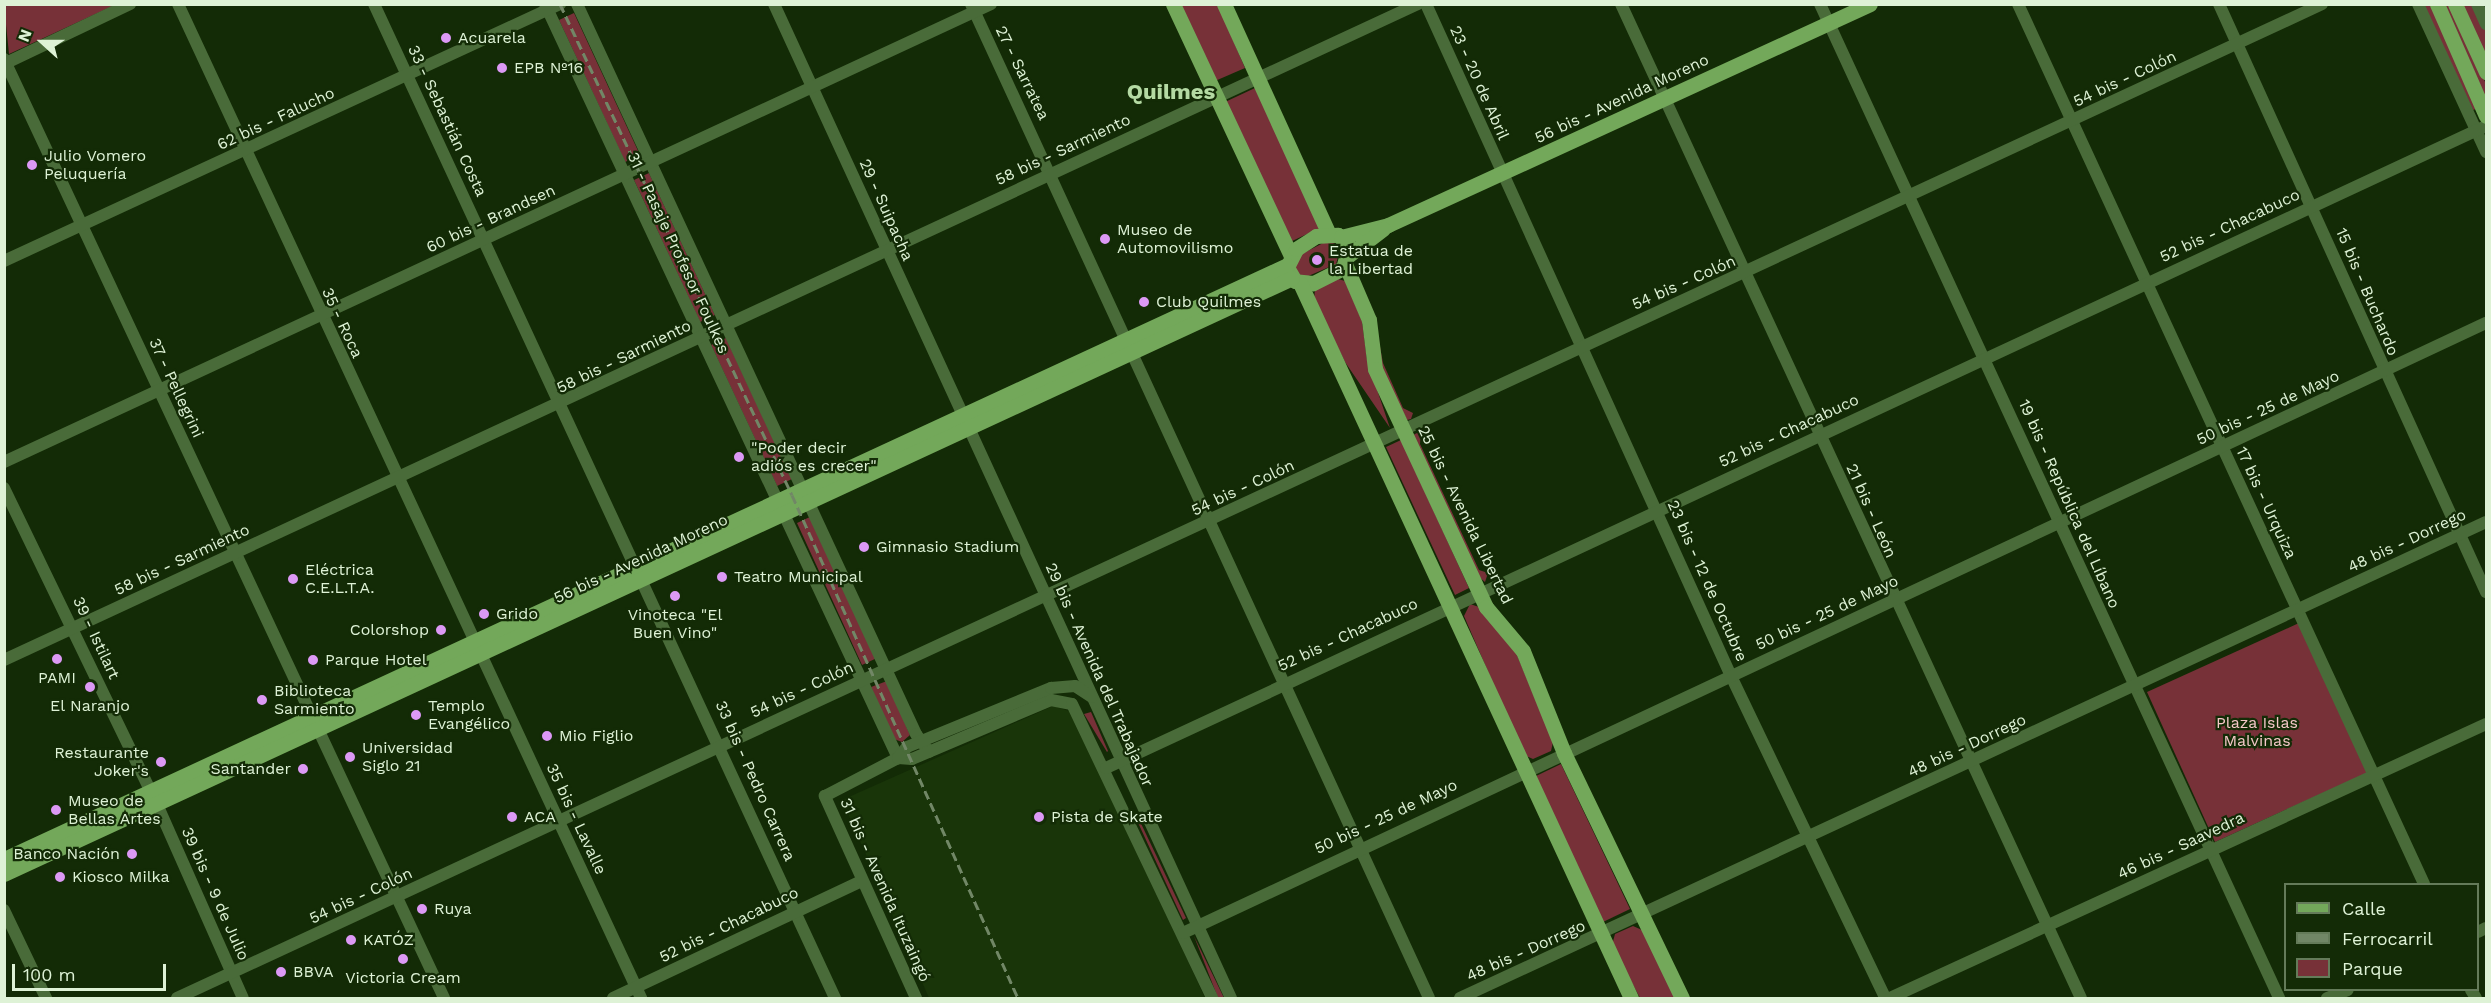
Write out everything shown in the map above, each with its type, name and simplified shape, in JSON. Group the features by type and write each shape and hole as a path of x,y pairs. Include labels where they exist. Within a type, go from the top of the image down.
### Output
{"main road":[{"path":"1173,4 1292,270 1344,375 1381,440 1524,772 1599,936 1631,999"},
{"name":"25 bis - Avenida Libertad","path":"1224,4 1258,80 1347,260 1369,320 1375,369 1478,592 1523,651 1564,753 1682,999"},
{"name":"56 bis - Avenida Moreno","path":"4,859 318,722 1292,270 1307,240 1388,225 1502,175 1870,4"},
{"path":"2437,4 2487,116"},
{"path":"2455,4 2487,72"},
{"name":"56 bis - Avenida Moreno","path":"1292,270 1324,280 1388,225"},
{"name":"56 bis - Avenida Moreno","path":"4,874 152,796"}],"street":[{"path":"5,62 130,4"},
{"name":"35 - Roca","path":"178,4 321,318 478,647"},
{"name":"33 - Sebastián Costa","path":"374,4 486,240 560,407 640,571"},
{"name":"62 bis - Falucho","path":"4,261 246,151 547,8 560,4"},
{"name":"31 - Pasaje Profesor Foulkes","path":"577,4 887,669 930,752"},
{"name":"29 - Suipacha","path":"774,4 885,251 966,422"},
{"name":"60 bis - Brandsen","path":"4,462 158,390 321,318 624,174 814,90 973,8 991,4"},
{"name":"58 bis - Sarmiento","path":"4,660 74,630 398,478 560,407 1051,172 1258,80 1418,4"},
{"name":"23 - 20 de Abril","path":"1426,4 1502,175"},
{"name":"21 bis - León","path":"1621,4 1893,600 2081,999"},
{"name":"19 bis - República del Líbano","path":"1820,4 2279,999"},
{"name":"17 bis - Urquiza","path":"2018,4 2423,883"},
{"name":"15 bis - Buchardo","path":"2219,4 2312,206 2384,372 2487,592"},
{"name":"54 bis - Colón","path":"177,999 721,745 1209,522 1403,428 1746,274 2322,4"},
{"path":"2418,4 2482,129 2487,152"},
{"path":"2477,4 2487,24"},
{"name":"31 - Pasaje Profesor Foulkes","path":"547,8 699,339 781,508 897,758"},
{"name":"27 - Sarratea","path":"973,8 1051,172 1429,999"},
{"name":"37 - Pellegrini","path":"5,62 235,554 318,722 444,999"},
{"name":"52 bis - Chacabuco","path":"1106,768 1478,592 2482,129"},
{"name":"23 bis - 12 de Octubre","path":"1502,175 1731,676 1887,999"},
{"name":"50 bis - 25 de Mayo","path":"1183,933 1195,925 2487,323"},
{"name":"29 bis - Avenida del Trabajador","path":"966,422 1138,803 1231,999"},
{"name":"39 - Istilart","path":"4,488 152,796"},
{"name":"48 bis - Dorrego","path":"1460,999 2299,612 2487,522"},
{"name":"33 bis - Pedro Carrera","path":"640,571 836,999"},
{"name":"35 bis - Lavalle","path":"478,647 639,993"},
{"path":"897,758 922,740 1051,688 1075,686 1093,700 1076,712"},
{"name":"29 bis - Avenida del Trabajador","path":"930,752 1051,700 1064,700 1076,712 1106,768 1212,999"},
{"name":"46 bis - Saavedra","path":"1887,999 2376,777 2487,724"},
{"path":"897,758 930,752"},
{"name":"31 bis - Avenida Ituzaingó","path":"897,758 825,796 860,882 916,999"},
{"name":"39 bis - 9 de Julio","path":"152,796 243,999"},
{"path":"1125,810 1138,803"},
{"name":"52 bis - Chacabuco","path":"613,999 639,993 795,911 860,882"},
{"path":"4,910 46,999"},
{"path":"2327,999 2346,991"}],"shaded area":[{"path":"1053,706 1069,711 1092,750 1205,998 929,998 842,800"}],"green space":[{"path":"5,4 115,5 9,54"},
{"path":"1181,5 1218,5 1245,68 1215,81"},
{"path":"2422,5 2432,5 2479,108 2473,110"},
{"path":"2442,5 2449,5 2486,84 2486,101"},
{"path":"2463,5 2475,5 2486,29 2486,58"},
{"path":"574,13 640,155 625,162 559,20"},
{"path":"1255,88 1320,228 1290,242 1225,102"},
{"path":"649,173 715,315 700,322 634,180"},
{"path":"1327,241 1341,246 1336,264 1306,277 1294,273 1294,258"},
{"path":"1338,279 1345,281 1362,321 1367,360 1390,428 1345,362 1314,300 1315,289"},
{"path":"726,338 792,479 777,486 711,345"},
{"path":"1379,341 1383,363 1403,408 1413,413 1411,419 1407,420 1382,369"},
{"path":"1421,431 1420,444 1479,570 1488,573 1485,582 1479,577 1413,435"},
{"path":"1401,440 1469,588 1455,595 1386,447"},
{"path":"812,516 877,658 862,665 797,523"},
{"path":"1470,604 1479,607 1515,650 1553,742 1551,751 1533,759 1524,755 1464,616"},
{"name":"Plaza Islas Malvinas","path":"2299,623 2367,773 2215,842 2147,692"},
{"path":"887,681 910,735 902,742 894,739 871,687"},
{"path":"1091,712 1108,751 1107,752 1084,714"},
{"path":"1561,764 1630,909 1603,922 1534,777"},
{"path":"1136,813 1186,918 1183,920 1134,814"},
{"path":"1633,926 1642,930 1677,998 1640,998 1612,945 1615,934"},
{"path":"1194,936 1224,998 1218,998"}],"railway":[{"path":"560,4 792,495 1018,998"}],"place":[{"name":"Acuarela","path":"446,38"},
{"name":"EPB Nº16","path":"502,68"},
{"name":"Julio Vomero Peluquería","path":"32,165"},
{"name":"Museo de Automovilismo","path":"1105,239"},
{"name":"Estatua de la Libertad","path":"1317,260"},
{"name":"Club Quilmes","path":"1144,302"},
{"name":"\"Poder decir adiós es crecer\"","path":"739,457"},
{"name":"Gimnasio Stadium","path":"864,547"},
{"name":"Teatro Municipal","path":"722,577"},
{"name":"Eléctrica C.E.L.T.A.","path":"293,579"},
{"name":"Vinoteca \"El Buen Vino\"","path":"675,596"},
{"name":"Grido","path":"484,614"},
{"name":"Colorshop","path":"441,630"},
{"name":"PAMI","path":"57,659"},
{"name":"Parque Hotel","path":"313,660"},
{"name":"El Naranjo","path":"90,687"},
{"name":"Biblioteca Sarmiento","path":"262,700"},
{"name":"Templo Evangélico","path":"416,715"},
{"name":"Mio Figlio","path":"547,736"},
{"name":"Universidad Siglo 21","path":"350,757"},
{"name":"Restaurante Joker's","path":"161,762"},
{"name":"Santander","path":"303,769"},
{"name":"Museo de Bellas Artes","path":"56,810"},
{"name":"ACA","path":"512,817"},
{"name":"Pista de Skate","path":"1039,817"},
{"name":"Banco Nación","path":"132,854"},
{"name":"Kiosco Milka","path":"60,877"},
{"name":"Ruya","path":"422,909"},
{"name":"KATÓZ","path":"351,940"},
{"name":"Victoria Cream","path":"403,959"},
{"name":"BBVA","path":"281,972"}],"district":[{"name":"Quilmes","path":"1171,92"}]}
